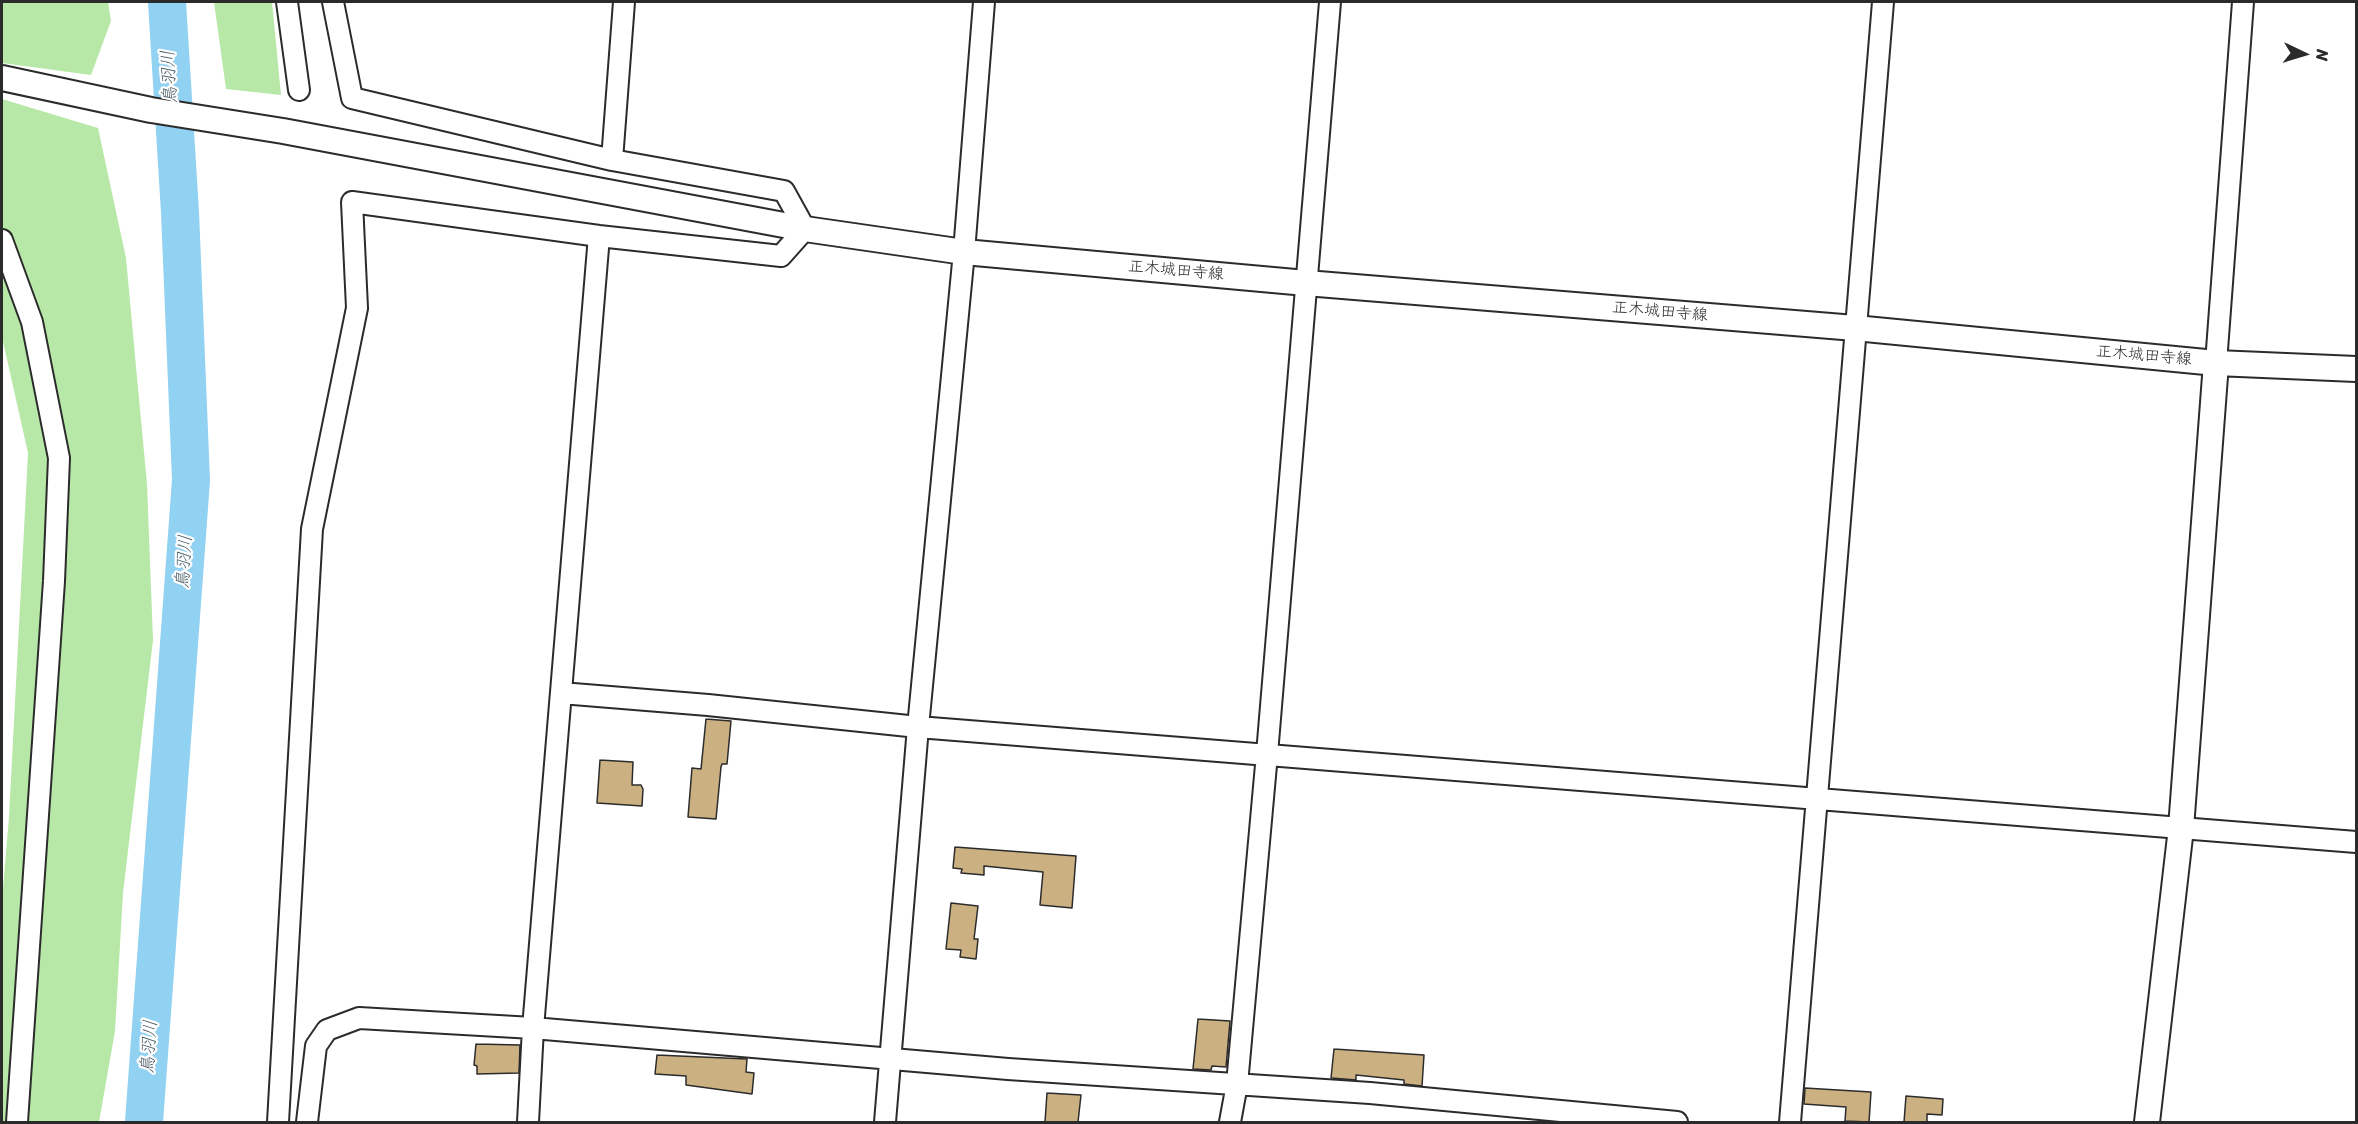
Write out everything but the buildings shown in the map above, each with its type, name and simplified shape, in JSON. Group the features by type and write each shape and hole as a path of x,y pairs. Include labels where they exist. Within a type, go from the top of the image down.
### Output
{"street":[{"path":"287,2 299,90"},
{"path":"278,1122 312,529 357,308 352,202 599,236 781,256 805,229 784,191 612,160 352,98 333,2"},
{"path":"612,160 624,2"},
{"path":"885,1122 918,727 964,252 984,2"},
{"path":"1230,1122 1237,1084 1267,754 1330,2"},
{"path":"1790,1122 1883,2"},
{"path":"2147,1122 2181,828 2243,2"},
{"name":"正木城田寺線","path":"2,78 151,110 282,131 805,229 964,252 1306,283 1855,328 2216,363 2356,369"},
{"path":"528,1122 599,236"},
{"path":"2,240 32,322 59,458 54,580 17,1122"},
{"path":"561,693 708,705 918,727 2356,842"},
{"path":"306,1122 316,1046 327,1030 359,1018 534,1028 890,1059 1370,1093 1677,1122"}],"green space":[{"path":"2,2 108,2 111,21 91,75 2,63"},
{"path":"214,2 272,2 281,95 226,89"},
{"path":"2,99 98,128 126,258 147,484 153,640 123,893 115,1031 99,1122 2,1122 2,900 9,817 28,453 2,337"}],"waterway":[{"name":"鳥羽川","path":"144,1122 191,480 180,212 167,2"}]}
